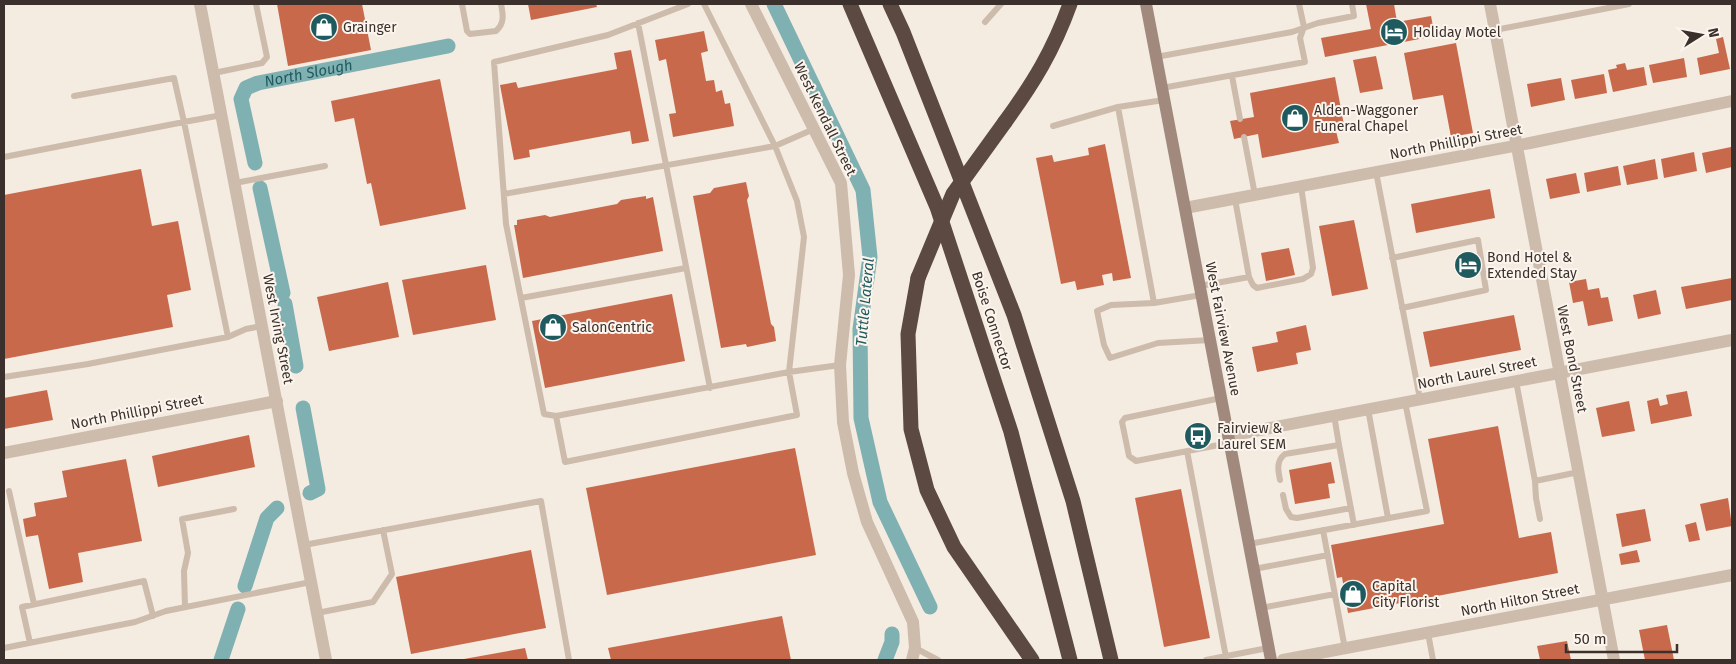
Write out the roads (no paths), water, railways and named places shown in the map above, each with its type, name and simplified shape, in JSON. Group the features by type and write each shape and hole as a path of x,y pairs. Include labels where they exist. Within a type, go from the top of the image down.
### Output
{"highway":[{"name":"Boise Connector","path":"850,4 937,207 1011,432 1070,660"},
{"name":"Boise Connector","path":"890,4 903,32 1014,315 1073,501 1111,660"},
{"path":"895,4 903,32"},
{"path":"1032,660 954,546 927,490 912,429 908,334 918,278 953,194 1033,84 1051,52 1070,4"}],"main road":[{"name":"West Fairview Avenue","path":"1146,4 1270,654"}],"street":[{"name":"West Irving Street","path":"200,4 326,660"},
{"name":"West Kendall Street","path":"751,4 842,183 849,275 840,365 843,422 853,473 868,522 913,622 914,654"},
{"name":"West Bond Street","path":"1490,4 1614,660"},
{"name":"North Phillippi Street","path":"1185,208 1732,102"},
{"name":"North Laurel Street","path":"1229,439 1334,415 1732,340"},
{"name":"North Phillippi Street","path":"4,453 277,401"},
{"name":"North Hilton Street","path":"1283,660 1732,575"}],"lane":[{"path":"214,73 262,64 267,57 256,4"},
{"path":"462,4 467,31 470,34 499,29 503,22 501,4"},
{"path":"688,4 608,34 494,62 506,224 544,414 556,416 789,372 840,365"},
{"path":"556,416 565,462 797,415 789,372 804,237 797,201 775,146 704,4"},
{"path":"985,22 1001,4"},
{"path":"1053,126 1232,76 1305,62 1300,38 1304,27 1299,4"},
{"path":"1156,57 1292,32 1318,23 1354,16 1352,4"},
{"path":"1495,30 1629,4"},
{"path":"638,23 710,388"},
{"path":"1232,76 1240,119"},
{"path":"74,96 174,78 228,338"},
{"path":"1118,107 1154,303"},
{"path":"4,157 222,115"},
{"path":"504,194 775,146 814,129"},
{"path":"1244,137 1255,195"},
{"path":"235,183 325,166"},
{"path":"1376,172 1420,399"},
{"path":"1235,199 1249,277 1253,286 1257,288 1303,279 1311,274 1313,268 1301,186"},
{"path":"1392,258 1478,240 1486,290 1402,308"},
{"path":"521,298 686,268"},
{"path":"1210,340 1158,343 1110,358 1104,345 1097,311 1111,305 1154,303 1249,277"},
{"path":"4,377 88,364 228,338 246,329 262,326"},
{"path":"1516,381 1535,481 1540,520"},
{"path":"1221,398 1125,418 1122,422 1130,459 1136,461 1187,451 1229,439"},
{"path":"1249,544 1427,511 1405,402"},
{"path":"1368,409 1388,518"},
{"path":"1334,415 1354,525"},
{"path":"1280,480 1278,464 1285,454 1339,445"},
{"path":"1187,451 1226,656"},
{"path":"1535,481 1579,472"},
{"path":"9,491 34,604"},
{"path":"1283,495 1286,509 1292,517 1297,518 1351,508"},
{"path":"304,545 541,501 569,660"},
{"path":"185,607 184,571 188,553 182,519 234,509"},
{"path":"317,613 373,602 392,574 383,530"},
{"path":"1323,530 1345,649"},
{"path":"1254,569 1328,555"},
{"path":"30,643 22,607 34,604 144,582 153,616"},
{"path":"4,648 135,622 166,611 311,582"},
{"path":"1261,608 1335,594"},
{"path":"1428,633 1433,660"},
{"path":"914,654 938,660"},
{"path":"1206,660 1226,656 1270,654"}],"waterway":[{"name":"Tuttle Lateral","path":"774,4 863,190 870,257 860,329 861,418 880,502 930,607"},
{"name":"North Slough","path":"255,163 241,99 246,88 258,83 448,46"},
{"name":"North Slough","path":"260,188 283,293"},
{"name":"North Slough","path":"285,304 296,366"},
{"name":"North Slough","path":"303,408 318,489 310,493"},
{"name":"North Slough","path":"245,586 267,518 277,508"},
{"name":"North Slough","path":"221,660 238,609"},
{"name":"Tuttle Lateral","path":"885,660 892,642 892,634"}],"place":[{"name":"Grainger","path":"324,27"},
{"name":"Holiday Motel","path":"1394,32"},
{"name":"Alden-Waggoner Funeral Chapel","path":"1295,118"},
{"name":"Bond Hotel & Extended Stay","path":"1468,265"},
{"name":"SalonCentric","path":"553,327"},
{"name":"Fairview & Laurel SEM","path":"1198,436"},
{"name":"Capital City Florist","path":"1353,594"}]}
